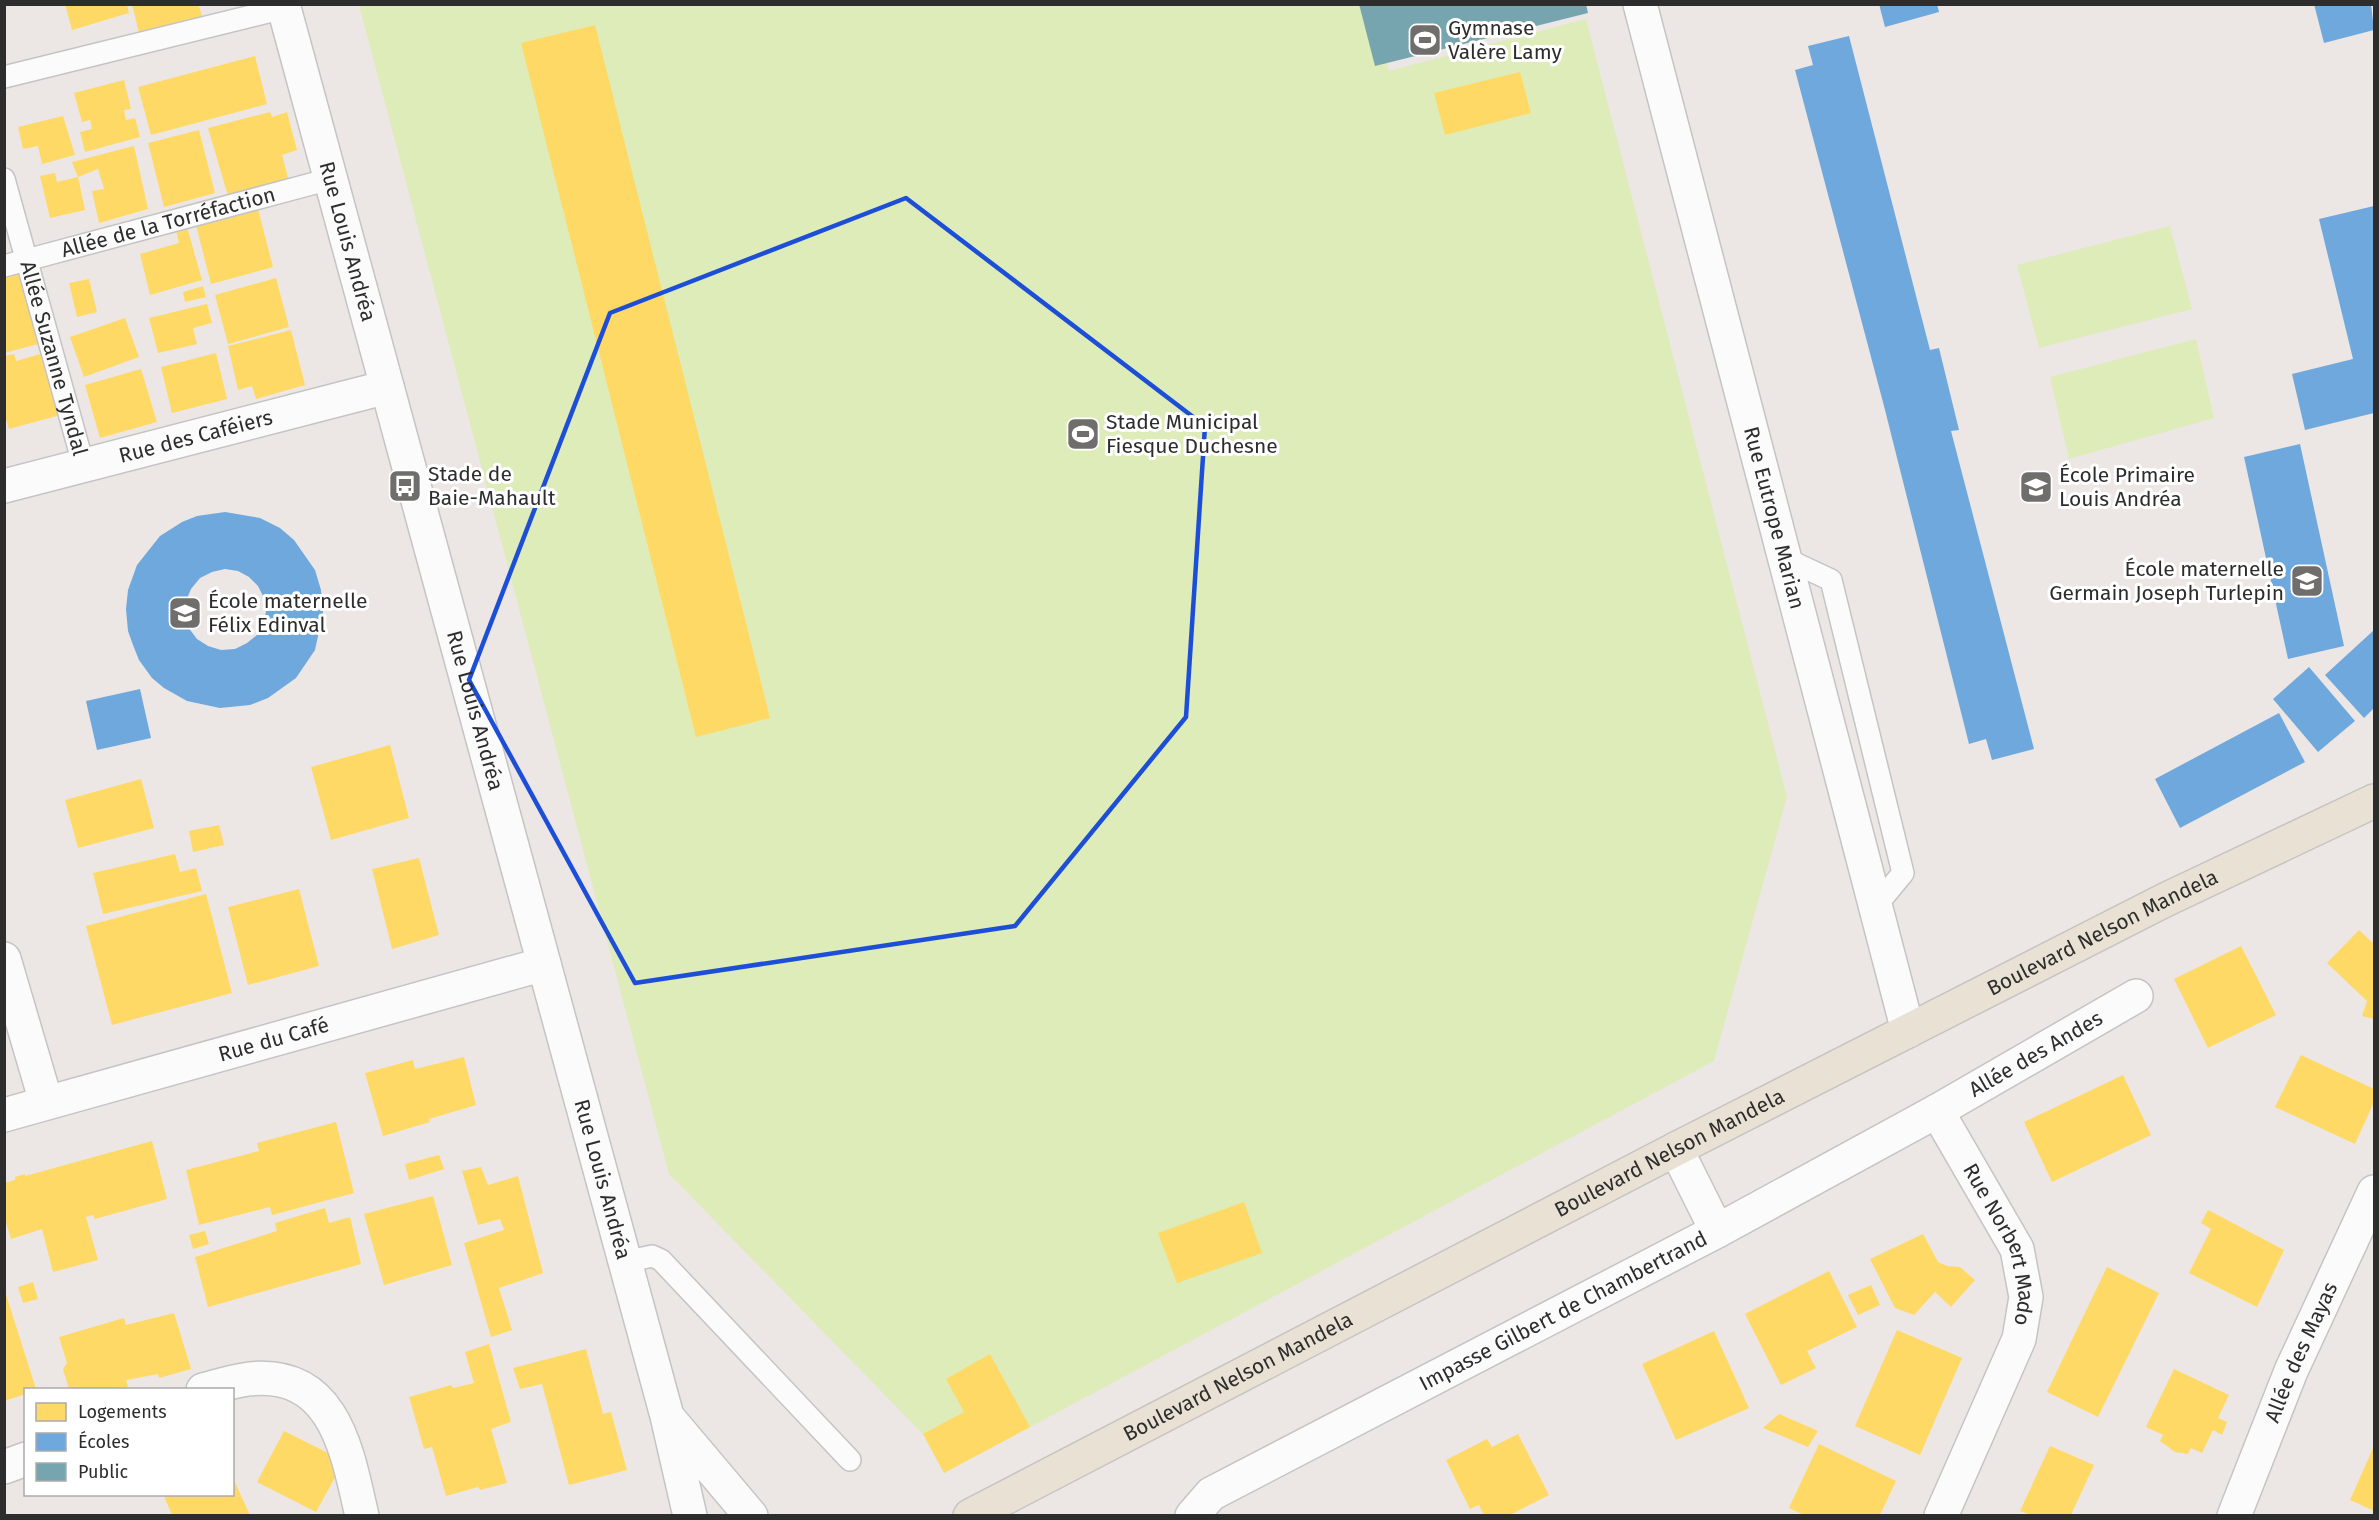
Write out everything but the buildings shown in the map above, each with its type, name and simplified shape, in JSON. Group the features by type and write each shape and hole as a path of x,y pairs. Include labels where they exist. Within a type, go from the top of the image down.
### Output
{"main road":[{"name":"Boulevard Nelson Mandela","path":"970,1515 1908,1031 2176,895 2374,801"}],"street":[{"name":"Rue Eutrope Marian","path":"1640,4 1908,1031"},
{"name":"Rue Louis Andréa","path":"283,6 667,1416 690,1515"},
{"name":"Rue des Caféiers","path":"4,486 387,387"},
{"path":"4,959 46,1102"},
{"name":"Rue du Café","path":"4,1115 544,964"},
{"name":"Allée des Andes","path":"1937,1111 2136,996"},
{"name":"Impasse Gilbert de Chambertrand","path":"1192,1515 1211,1494 1717,1231 1937,1111"},
{"name":"Rue Norbert Mado","path":"1937,1111 2017,1249 2026,1297 2019,1339 1941,1515"},
{"path":"1676,1149 1717,1231"},
{"name":"Allée des Mayas","path":"2234,1515 2291,1371 2373,1201"},
{"path":"208,1388 250,1379 275,1380 294,1383 322,1403 335,1424 346,1449 362,1515"},
{"name":"Rue Louis Andréa","path":"667,1416 751,1515"},
{"path":"4,1467 24,1460"}],"lane":[{"path":"4,77 283,6"},
{"name":"Allée de la Torréfaction","path":"4,266 330,178"},
{"name":"Allée Suzanne Tyndal","path":"4,179 84,467"},
{"path":"625,1262 652,1256 661,1260 850,1460"}],"highlighted area":[{"path":"906,198 1205,426 1186,717 1015,926 635,983 469,680 610,313"}],"green space":[{"name":"Stade Municipal Fiesque Duchesne","path":"359,5 1372,5 1389,71 1586,19 1787,797 1714,1061 944,1473 923,1434 669,1174"},
{"path":"2170,226 2192,309 2039,348 2017,265"},
{"path":"2196,339 2214,418 2069,459 2050,377"}],"place":[{"name":"Gymnase Valère Lamy","path":"1425,40"},
{"name":"Stade Municipal Fiesque Duchesne","path":"1083,434"},
{"name":"Stade de Baie-Mahault","path":"405,486"},
{"name":"École Primaire Louis Andréa","path":"2036,487"},
{"name":"École maternelle Germain Joseph Turlepin","path":"2307,581"},
{"name":"École maternelle Félix Edinval","path":"185,613"}]}
